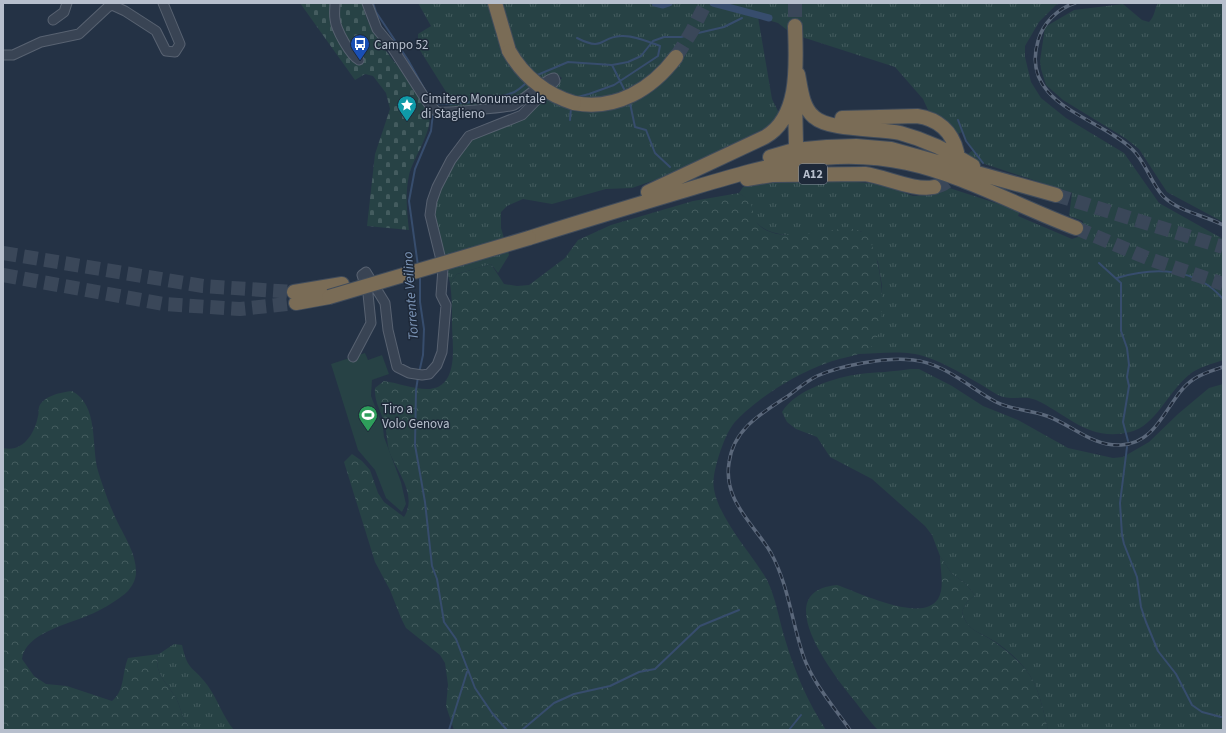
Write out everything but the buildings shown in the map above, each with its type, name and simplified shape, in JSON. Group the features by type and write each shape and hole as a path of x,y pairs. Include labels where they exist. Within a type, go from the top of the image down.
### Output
{"highway":[{"path":"495,3 509,51 523,72 536,84 558,97 574,103 601,104 633,94 661,76 676,57"},
{"path":"795,26 798,86 796,144"},
{"path":"798,86 813,109 830,118 917,116 929,118 939,123 947,130 954,142 957,152"},
{"path":"798,86 809,111 824,123 885,130 916,138 962,158 990,177"},
{"path":"648,192 765,137 775,130 783,121 798,86"},
{"path":"528,233 648,192 794,150 827,146 856,146 892,149 1056,195"},
{"path":"295,297 328,292 357,281 528,233 782,163 813,158 856,156 883,159 921,167 1076,228"},
{"path":"818,166 868,167 913,171 1016,204"},
{"name":"A12","path":"691,188 772,176 805,174 865,174 880,176 915,187 934,187"}],"street":[{"path":"53,20 64,12 67,3"},
{"path":"3,55 13,55 41,42 78,34 112,5 148,24 156,30 166,51 175,52 180,44 163,3"},
{"path":"335,3 335,19 338,30 354,57 360,60"},
{"path":"354,357 371,323 368,294 362,276 366,272 385,304 395,363 400,369 406,372 422,375 431,372 439,362 442,352 443,322 446,315 446,305 441,292 443,268 430,216 432,201 437,187 451,160 467,138 522,116 554,82 555,79 553,77 550,78 534,92 510,107 437,112 428,103 392,47 377,29 367,3"},
{"path":"3,49 13,55"}],"green space":[{"name":"Cimitero Monumentale di Staglieno","path":"300,3 363,3 365,14 377,38 413,86 429,112 429,127 409,175 407,202 409,230 367,226 375,154 390,109 386,93 373,76 365,74 355,80"},
{"path":"418,3 1061,3 1056,5 1039,22 1025,46 1025,57 1031,82 1041,98 1066,118 1124,153 1159,203 1223,239 1223,360 1201,368 1190,374 1182,381 1147,423 1130,432 1116,434 1103,433 1080,426 1036,400 1008,398 999,395 956,370 926,357 909,353 891,352 856,354 866,350 878,334 882,286 878,262 861,231 849,230 792,235 779,234 767,230 755,221 748,200 739,193 743,187 775,181 855,182 880,184 913,196 928,195 934,183 1020,211 1018,216 1072,239 1078,237 1083,221 1069,216 1072,193 964,157 973,150 962,132 956,135 928,110 923,99 895,67 791,33 778,23 758,17 772,99 779,113 769,126 678,172 632,188 606,189 552,204 523,199 507,206 501,212 501,228 509,255 498,273 491,264 457,274 450,283 433,219 440,186 455,159 469,141 530,113 562,78 555,73 549,74 531,90 511,104 455,108 444,103 448,95 418,47 418,34 431,26"},
{"path":"1158,3 1223,3 1223,222 1167,192 1139,149 1125,138 1063,100 1046,85 1041,69 1040,61 1045,27 1074,10 1123,4 1142,20 1149,22"},
{"path":"739,193 748,199 755,218 760,226 776,234 803,234 843,229 854,229 862,232 869,240 875,253 879,269 882,305 881,322 878,336 873,345 863,352 833,361 805,372 774,390 754,404 736,420 729,431 721,450 714,476 714,489 724,516 767,580 773,594 785,639 797,674 807,698 826,730 454,730 446,706 448,685 445,663 440,655 406,628 390,590 375,562 344,462 352,454 362,461 370,470 378,493 384,502 404,517 408,509 408,492 389,451 384,421 377,403 375,388 384,381 430,389 440,386 446,380 450,372 453,352 450,283 457,274 491,264 504,284 517,286 529,285 565,258 578,240 611,225 693,201"},
{"name":"Tiro a Volo Genova","path":"365,353 368,360 382,355 389,374 372,380 371,396 383,427 384,437 401,482 406,504 402,512 386,498 375,470 358,450 331,364"},
{"path":"919,369 952,386 983,406 1018,420 1068,448 1113,458 1123,457 1149,442 1178,414 1209,388 1223,384 1223,730 1048,730 1037,691 1026,670 1007,650 974,630 967,623 962,611 967,602 975,595 965,583 952,574 940,556 932,535 925,526 872,479 830,457 817,437 796,429 787,422 782,412 796,397 828,382 860,374"},
{"path":"72,391 81,397 90,416 98,471 116,519 132,551 136,572 135,578 128,591 120,598 94,613 39,636 31,642 25,650 22,659 34,676 46,684 67,686 112,701 116,697 121,687 128,658 159,654 157,660 159,672 176,698 186,722 193,730 3,730 3,448 16,448 27,440 34,429 39,407 44,400 58,394"},
{"path":"940,556 952,574 965,583 975,595 967,602 962,611 967,623 975,631 991,639 1008,652 1023,666 1030,676 1040,698 1048,730 878,730 832,671 821,654 812,635 806,617 808,602 817,591 837,585 889,604 918,608 930,606 938,599 940,595 942,578"},
{"path":"174,644 182,645 189,665 208,686 234,730 193,730 186,722 176,698 159,672 157,660 159,654"}],"waterway":[{"name":"Torrente Veilino","path":"373,3 376,12 408,60 426,92"},
{"path":"655,3 663,5 669,3"},
{"path":"713,3 769,18"},
{"path":"535,76 568,62 612,65 628,62 641,56 653,41 664,37 681,37 724,27 742,18"},
{"path":"574,98 614,85 658,56 660,46 641,39 626,36 614,37 597,44 586,42 577,38"},
{"path":"612,65 625,91"},
{"path":"433,103 451,104 473,102 504,96 514,92 527,82"},
{"path":"630,103 635,127 646,130 655,153 670,167"},
{"path":"570,120 571,108"},
{"name":"Torrente Veilino","path":"418,266 409,201 415,169 431,131 433,113"},
{"path":"958,120 966,141 983,163"},
{"path":"1099,263 1121,283 1121,331 1127,348 1129,365 1127,377 1129,386 1123,422 1128,441"},
{"path":"1117,278 1145,272 1174,272 1187,275 1200,281 1212,288 1223,299"},
{"name":"Torrente Veilino","path":"419,373 423,355 424,329 420,302 420,276"},
{"name":"Torrente Veilino","path":"418,377 416,390 415,445 425,502 432,566 437,579 444,622 456,639 475,688 492,713 507,730"},
{"path":"1127,447 1120,503 1122,535 1137,577 1141,607 1146,622 1158,651 1176,674 1192,705 1202,712 1221,717"},
{"path":"522,730 554,703 574,694 610,686 639,672 655,669 700,626 739,610"},
{"path":"449,730 467,672"},
{"path":"789,730 801,715"}],"tunnel":[{"path":"676,57 692,31 706,3"},
{"path":"795,3 795,26"},
{"path":"934,187 945,183 953,174 957,166"},
{"path":"1056,195 1223,247"},
{"path":"1076,228 1152,260 1223,284"},
{"path":"3,253 203,286 294,292"},
{"path":"3,275 163,304 240,309 296,303"}],"railway":[{"path":"1075,3 1057,13 1047,23 1040,34 1035,63 1040,80 1051,95 1066,107 1119,138 1133,150 1138,155 1159,191 1169,201 1184,210 1223,225"},
{"path":"850,730 824,694 807,665 799,642 786,590 777,565 764,542 741,511 735,501 731,489 728,477 732,451 736,441 750,423 817,376 851,365 902,359 924,362 946,371 1002,405 1047,416 1101,443 1121,445 1135,442 1155,428 1177,396 1194,379 1205,373 1223,367"}],"place":[{"name":"Campo 52","path":"360,61"},
{"name":"Cimitero Monumentale di Staglieno","path":"407,122"},
{"name":"Tiro a Volo Genova","path":"368,432"}]}
